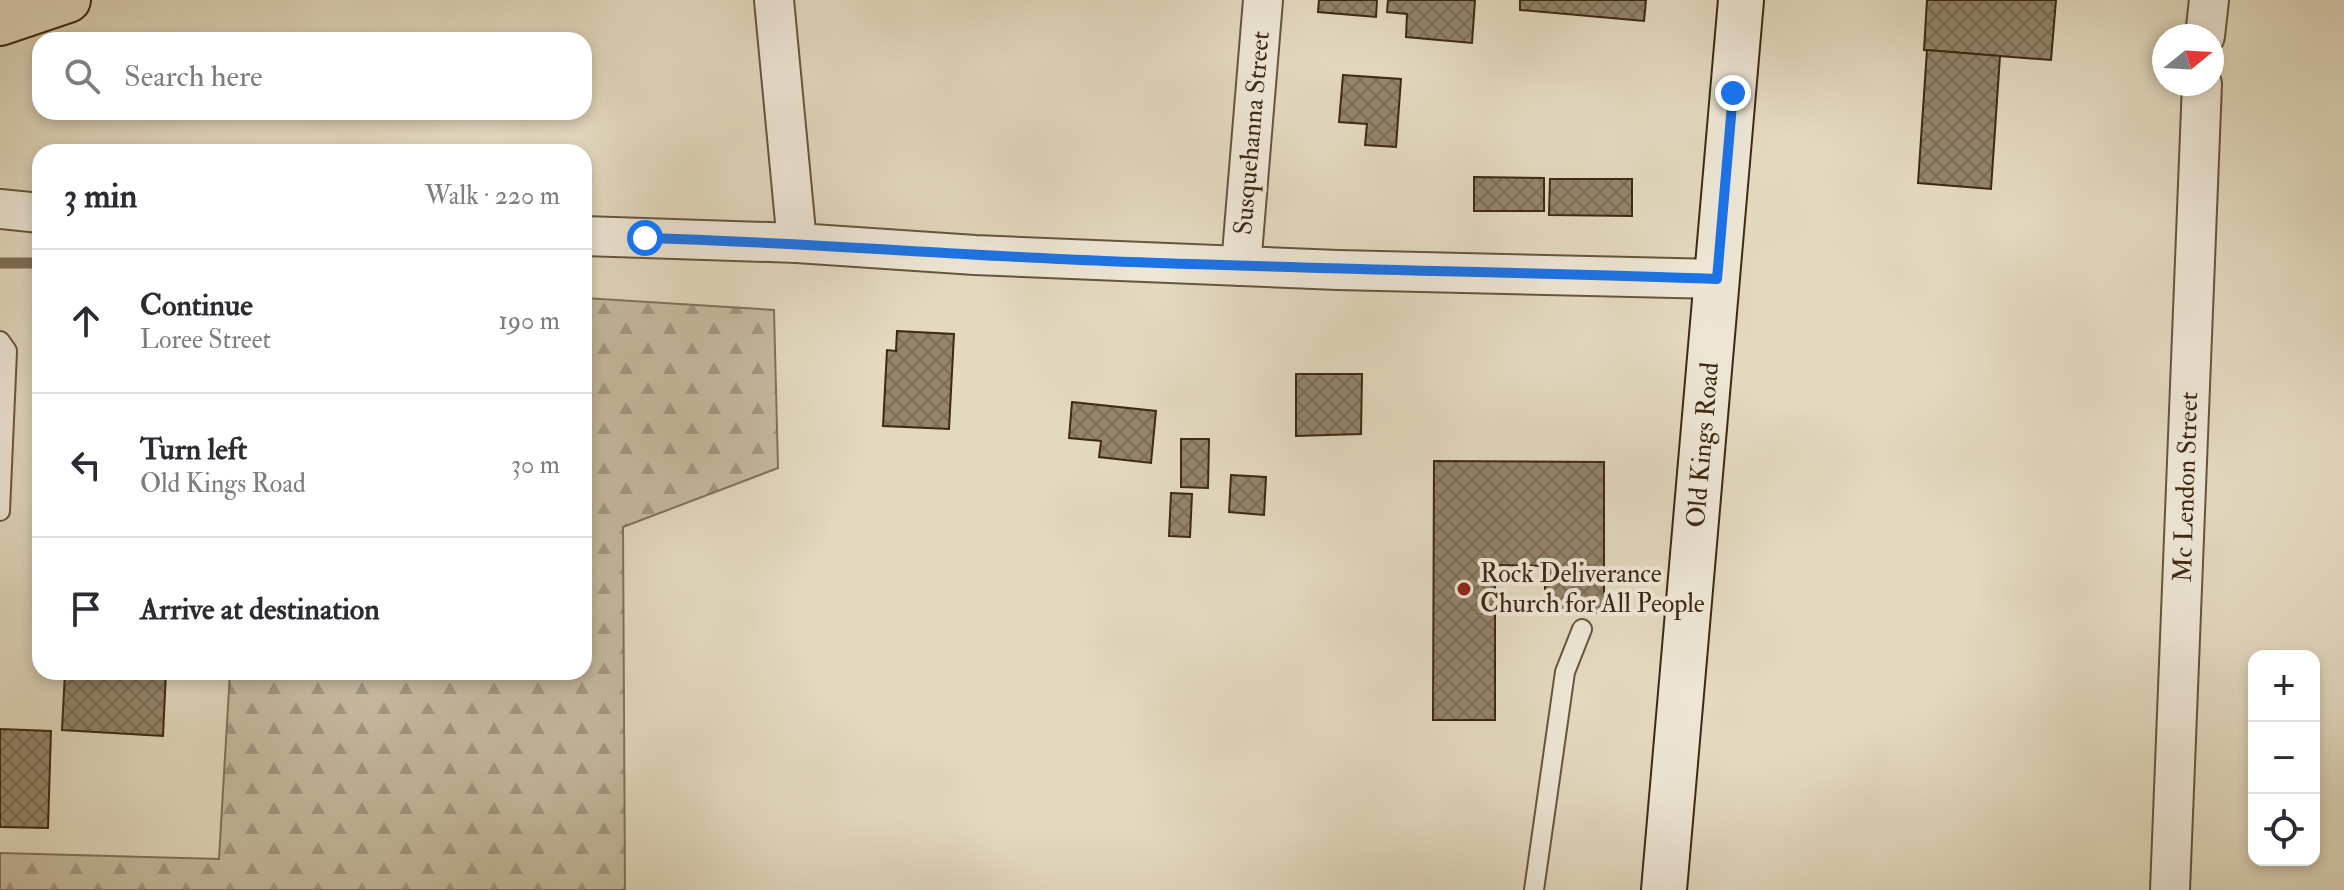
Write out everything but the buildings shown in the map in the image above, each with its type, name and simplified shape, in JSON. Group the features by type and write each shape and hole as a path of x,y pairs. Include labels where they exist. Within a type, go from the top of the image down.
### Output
{"main road":[{"path":"0,23 68,0"}],"street":[{"path":"774,0 797,243"},
{"name":"Susquehanna Street","path":"1241,266 1263,0"},
{"name":"Old Kings Road","path":"1664,890 1741,0"},
{"path":"2206,24 2209,0"},
{"name":"Mc Lendon Street","path":"2170,890 2202,96"},
{"path":"0,209 32,212"},
{"path":"592,236 797,243 975,255 1241,266 1717,279"}],"lane":[{"path":"0,341 7,351 0,511"},
{"path":"1534,890 1565,672 1582,629"}],"green space":[{"path":"592,299 774,310 778,468 623,527 625,890 0,890 0,853 219,859 230,680 592,680"}],"waterway":[{"path":"0,263 32,263"}],"place":[{"name":"Rock Deliverance Church for All People","path":"1464,589"}],"route":[{"path":"645,238 1314,269 1717,279 1733,93"}]}
